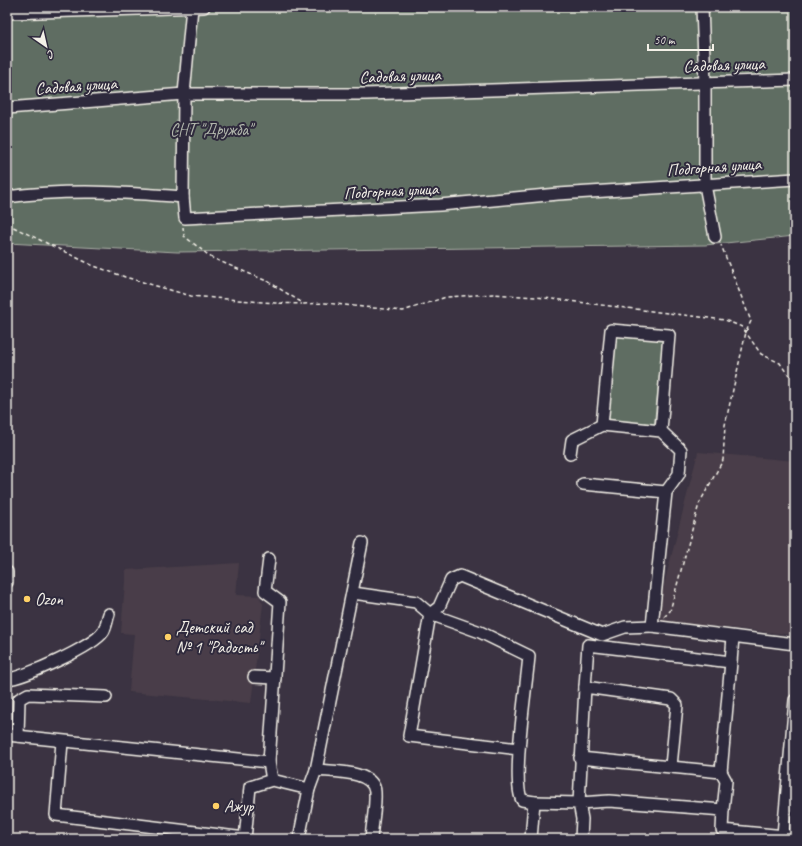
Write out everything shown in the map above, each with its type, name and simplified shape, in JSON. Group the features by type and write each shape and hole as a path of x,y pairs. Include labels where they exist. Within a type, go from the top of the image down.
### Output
{"street":[{"path":"185,218 183,197 184,94 192,7"},
{"path":"7,13 204,7"},
{"path":"702,7 705,83 705,185 715,237"},
{"name":"Садовая улица","path":"7,108 184,94 366,94 795,80"},
{"name":"Подгорная улица","path":"185,218 440,205 558,194 795,179"},
{"path":"7,197 44,192 127,192 183,197"},
{"path":"602,425 611,330 669,335 661,431"},
{"path":"570,454 572,440 602,425 661,431 681,450 679,474 666,492 652,626"},
{"path":"583,484 666,492"},
{"path":"299,839 309,789 316,770 362,543"},
{"path":"268,559 265,591 280,602 269,762 272,780"},
{"path":"7,572 7,582"},
{"path":"520,749 409,736 430,614 439,608 451,580 460,576 602,635 625,627 652,626 795,644"},
{"path":"353,593 416,602 430,614 480,632 529,656 520,749 518,793 522,800 534,802 579,803 609,801 723,810"},
{"path":"7,679 37,670 63,658 88,643 103,632 109,614"},
{"path":"733,637 721,772 726,781 722,835 782,835 795,837"},
{"path":"581,839 582,819 579,803 580,758 588,645 730,662"},
{"path":"254,676 275,678"},
{"path":"585,687 671,699 677,705 671,766"},
{"path":"106,697 28,694 19,700 12,736 269,762"},
{"path":"782,835 795,700"},
{"path":"62,742 56,815 245,838 250,787 272,780 309,789"},
{"path":"580,758 721,772"},
{"path":"316,770 358,774 369,781 375,791 371,839"},
{"path":"531,839 534,802"}],"path":[{"path":"185,218 183,228 184,236 212,258 269,282 304,304"},
{"path":"7,224 94,266 124,277 191,296 275,303 325,303 403,311 446,297 494,294 536,297 725,320 742,327 761,354 780,363 786,372 795,380"},
{"path":"652,626 670,611 699,504 723,460 725,425 746,332 751,321 723,246 715,237"}],"shaded area":[{"path":"698,452 795,461 795,635 655,620"},
{"path":"239,563 236,595 259,596 263,604 251,703 129,692 134,634 121,633 126,570"}],"green space":[{"name":"СНТ \"Дружба\"","path":"7,7 795,7 795,236 705,245 177,252 7,243"},
{"path":"616,335 663,340 654,427 607,423"}],"place":[{"name":"Ozon","path":"27,599"},
{"name":"Детский сад № 1 \"Радость\"","path":"168,637"},
{"name":"Ажур","path":"216,806"}]}
